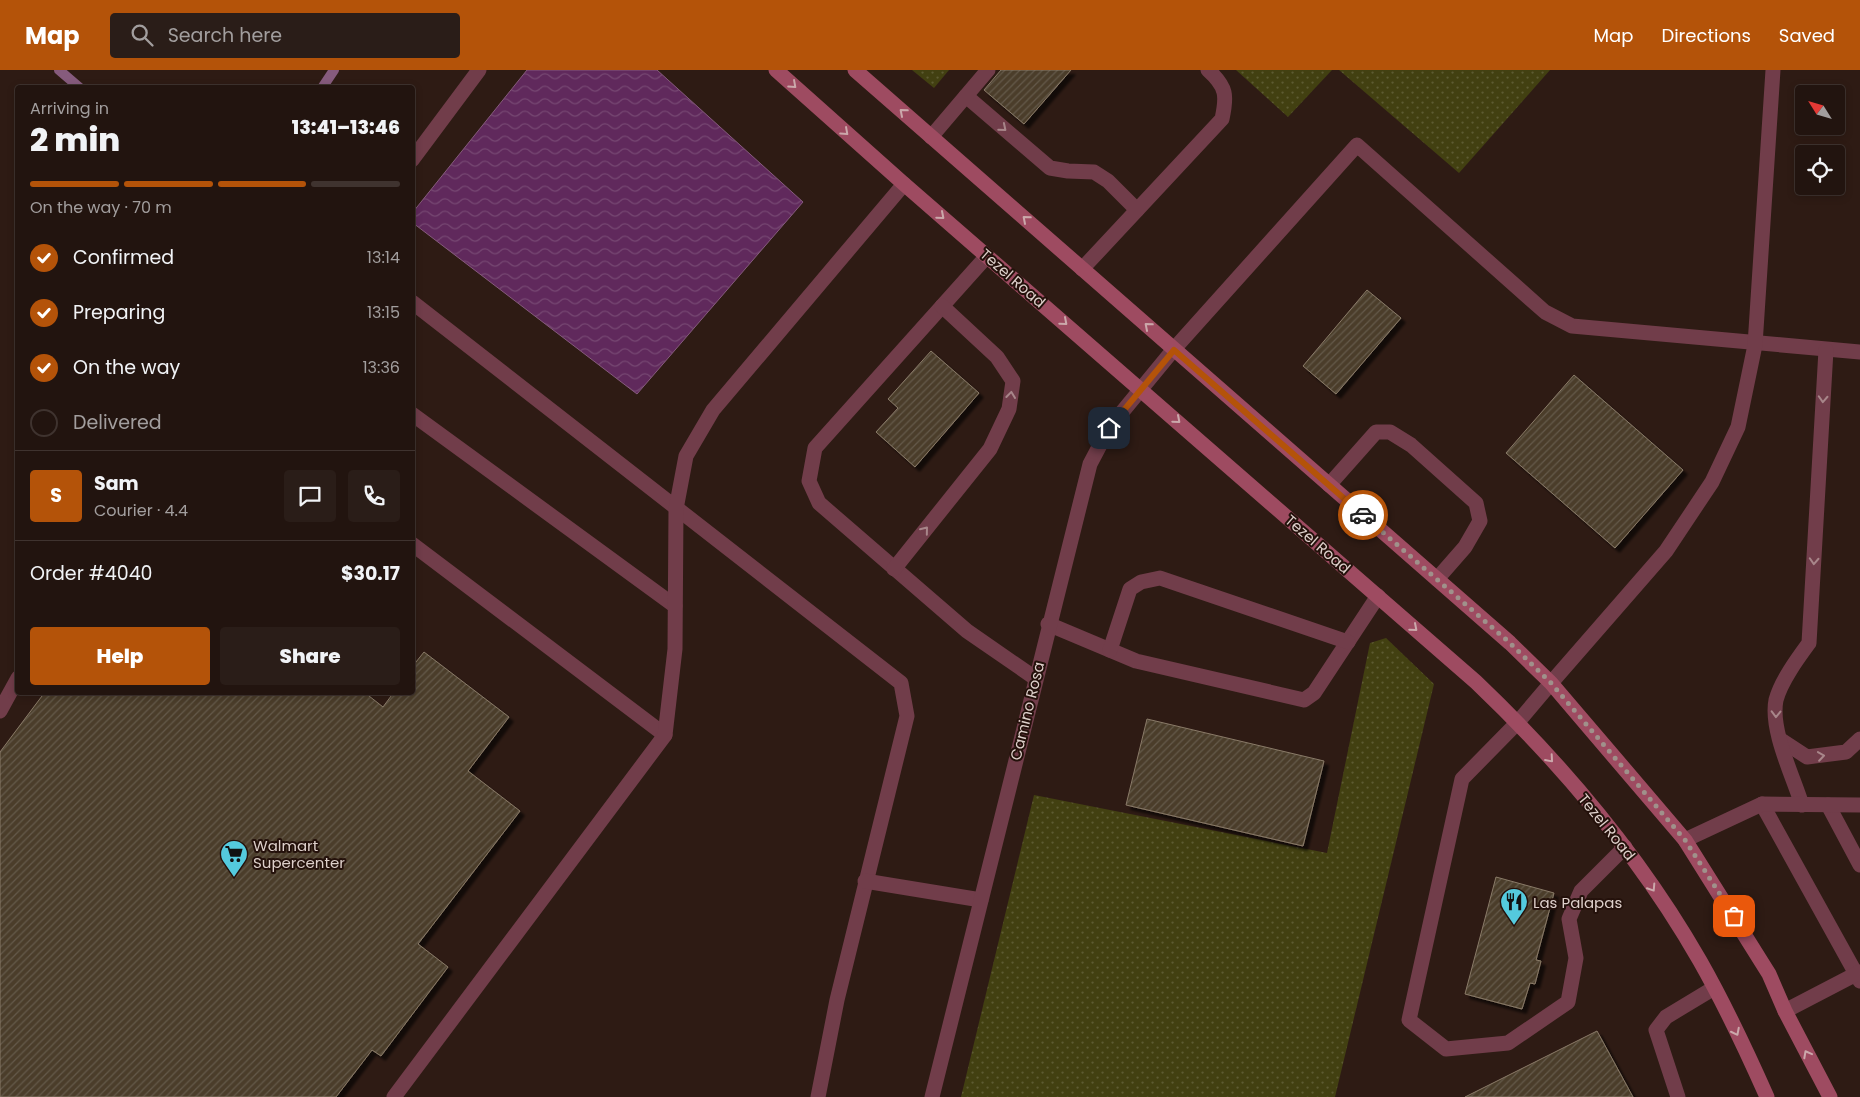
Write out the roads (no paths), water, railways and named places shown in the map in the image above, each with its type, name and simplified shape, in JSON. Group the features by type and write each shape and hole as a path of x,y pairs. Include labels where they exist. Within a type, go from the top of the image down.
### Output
{"main road":[{"name":"Tezel Road","path":"776,70 904,184 1476,682 1518,722 1625,847 1700,961 1767,1097"},
{"path":"855,70 1510,643 1551,683 1685,840 1769,974 1785,1011 1830,1097"}],"street":[{"path":"415,156 479,70"},
{"path":"931,137 988,70"},
{"path":"1082,269 1222,119 1226,96 1217,78 1208,70"},
{"path":"1625,847 1581,890 1569,919 1576,958 1568,1002 1508,1043 1446,1049 1409,1020 1462,778 1518,722 1666,551 1712,482 1738,427 1755,345 1773,70"},
{"path":"966,96 1050,168 1068,172 1094,172 1108,181 1137,210"},
{"name":"Camino Rosa","path":"932,1097 1048,624 1090,464 1109,428 1140,388 1358,145 1545,312 1572,326 1755,345"},
{"path":"394,1097 664,735 675,649 676,509 686,456 713,410 904,184"},
{"path":"987,256 815,448 809,481 819,503 967,631 1035,678"},
{"path":"415,304 901,682 907,716 837,1000 818,1097"},
{"path":"894,568 990,449 1010,409 1013,381 996,357 942,306"},
{"path":"1755,345 1860,352"},
{"path":"1802,805 1776,727 1776,700 1794,663 1809,643 1826,350"},
{"path":"415,416 675,606"},
{"path":"1329,485 1376,432 1390,432 1411,445 1476,503 1480,521 1465,546 1437,579"},
{"path":"415,546 664,735"},
{"path":"1110,650 1130,589 1141,582 1160,578 1348,642"},
{"path":"1048,624 1136,661 1304,700 1314,693 1378,596"},
{"path":"0,710 15,683"},
{"path":"1781,740 1807,757 1846,752 1860,739"},
{"path":"1685,840 1762,804 1860,805"},
{"path":"1762,804 1858,976 1785,1011"},
{"path":"1828,805 1860,866"},
{"path":"865,881 981,900"},
{"path":"1678,1097 1656,1030 1666,1017 1714,988"}],"water":[{"path":"527,70 657,70 803,202 637,394 415,225 415,210"}],"waterway":[{"path":"59,70 76,85"},
{"path":"324,85 334,70"}],"place":[{"name":"Walmart Supercenter","path":"234,878"},
{"name":"Las Palapas","path":"1514,926"}]}
